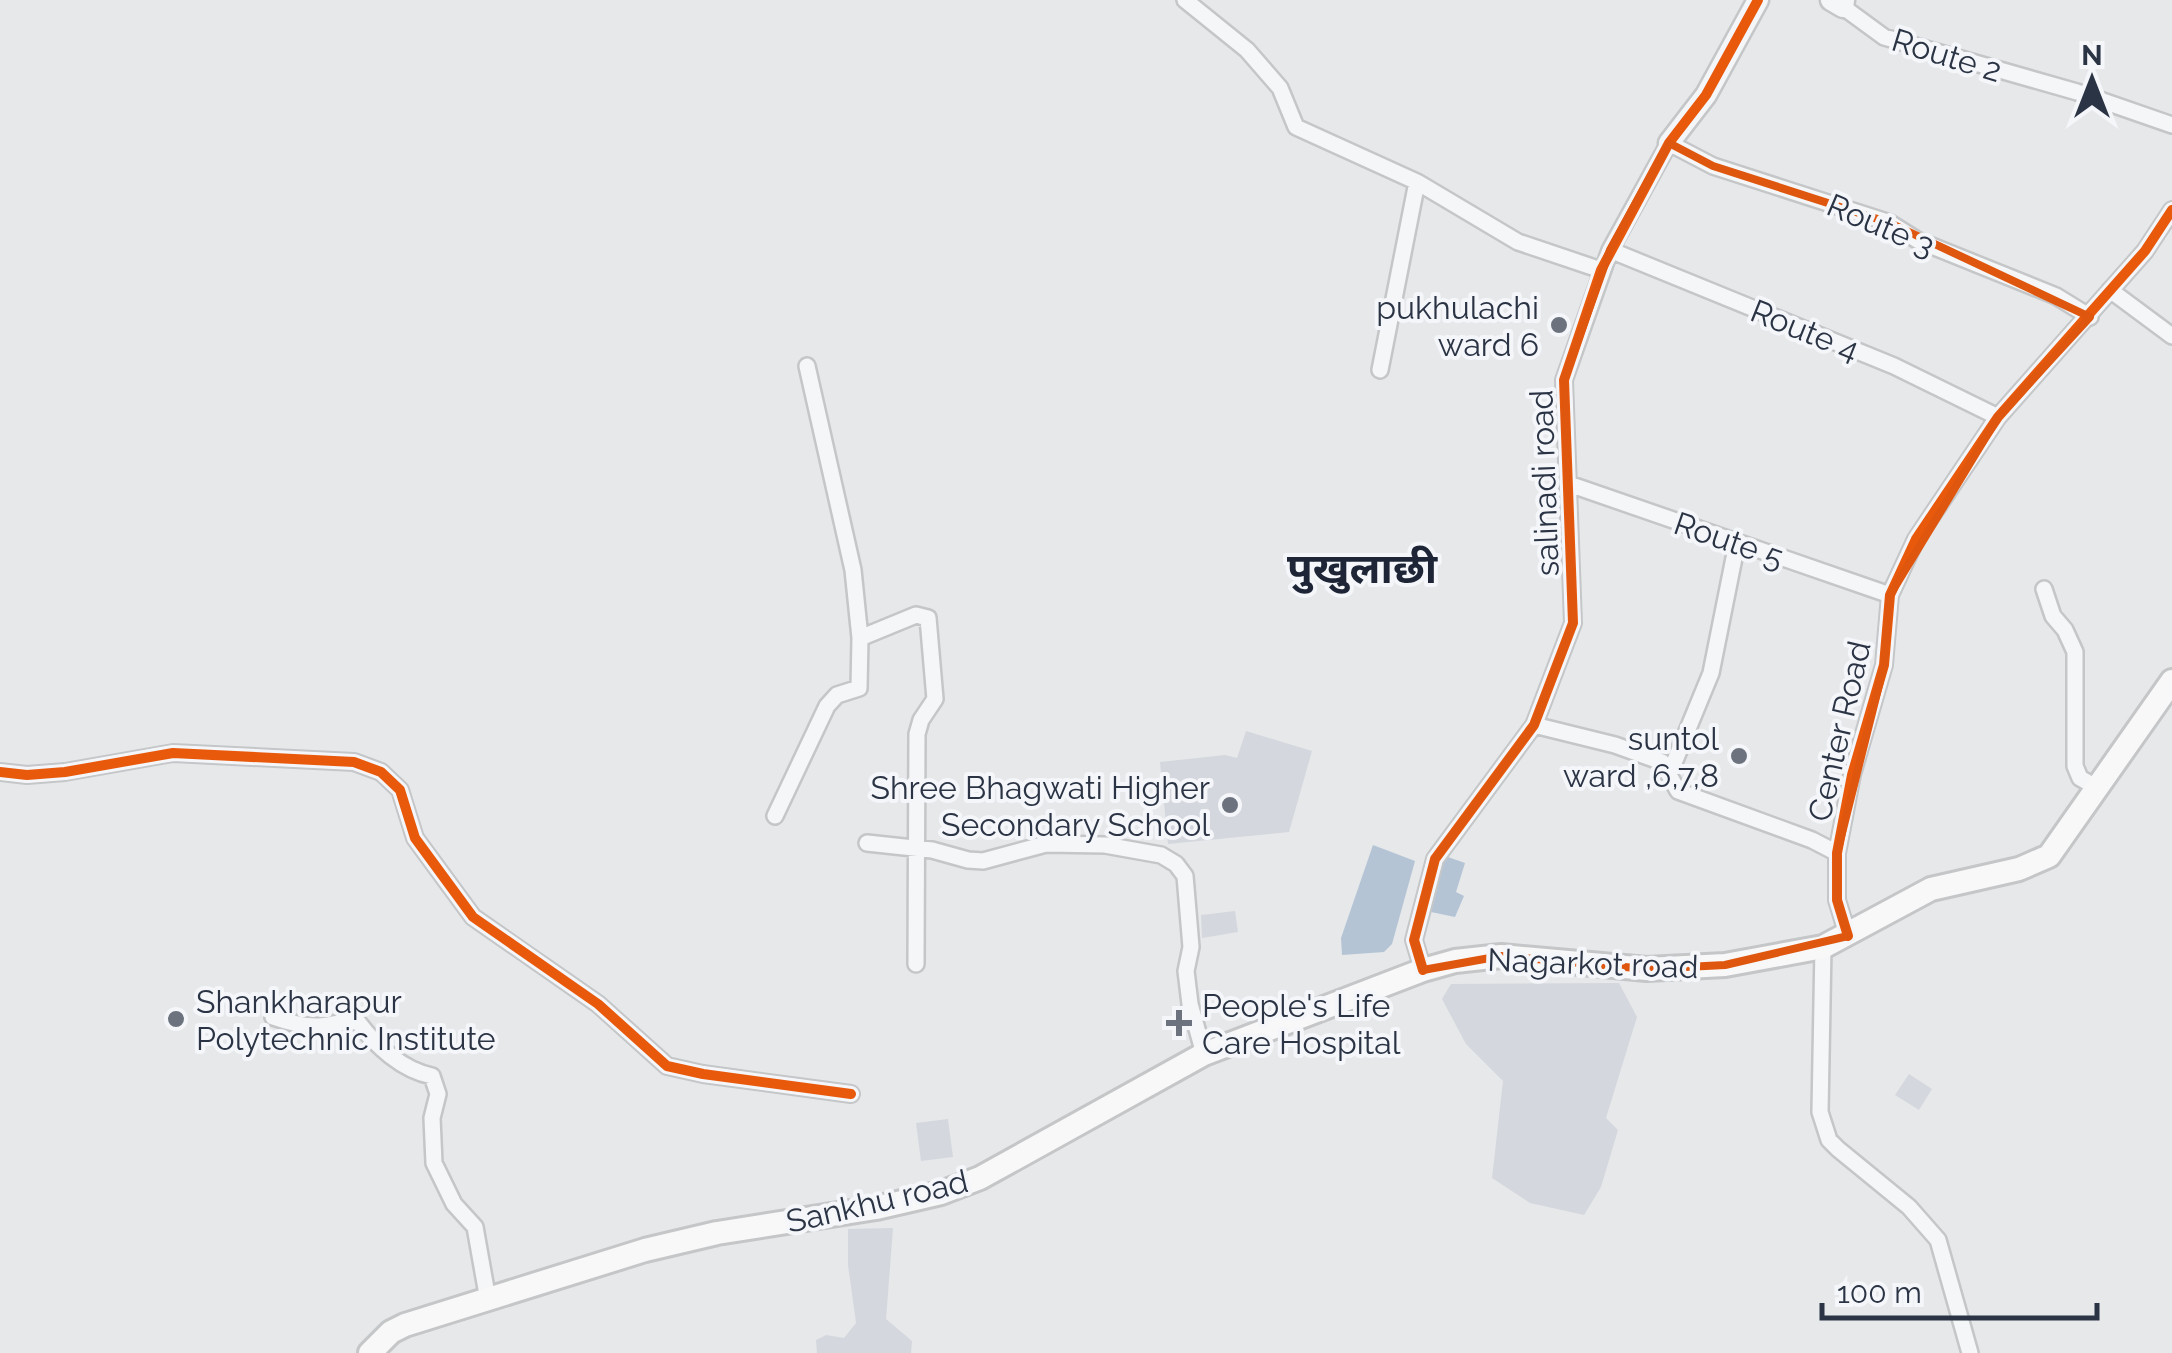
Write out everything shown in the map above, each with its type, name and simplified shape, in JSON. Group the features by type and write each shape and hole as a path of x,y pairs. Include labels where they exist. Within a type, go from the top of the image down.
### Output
{"main road":[{"path":"1823,947 1930,889 2020,869 2049,856 2172,681"},
{"name":"Nagarkot road","path":"1422,970 1455,961 1501,956 1647,969 1725,965 1823,947"},
{"name":"Sankhu road","path":"370,1353 391,1332 406,1325 645,1250 941,1193 980,1178 1204,1054 1422,970"}],"street":[{"path":"1186,0 1247,50 1280,88 1296,127 1416,182 1518,242 1602,270"},
{"name":"salinadi road","path":"1422,970 1414,940 1435,859 1534,725 1572,622 1564,380 1602,270 1668,143 1706,95 1758,0"},
{"name":"Route 2","path":"1840,2 1884,38 2076,92 2172,124"},
{"name":"Route 3","path":"1668,143 1712,166 1890,223 1917,240 2056,296 2090,316"},
{"path":"1380,370 1416,182"},
{"name":"Center Road","path":"1848,936 1837,900 1837,854 1852,775 1884,665 1890,595 1916,539 1998,417 2145,251 2172,210"},
{"name":"Route 4","path":"1610,250 1894,366 1998,417"},
{"path":"2110,290 2172,336"},
{"path":"775,816 827,706 838,695 859,688 860,638 853,570 807,366"},
{"name":"Route 5","path":"1569,484 1890,595"},
{"path":"1669,775 1711,673 1737,543"},
{"path":"2044,589 2053,616 2066,630 2075,652 2076,766 2080,778 2096,787"},
{"path":"860,638 916,615 928,618 935,700 921,720 917,734 916,964"},
{"path":"1534,725 1615,745 1662,762 1678,790 1812,840 1837,854"},
{"path":"0,772 27,776 65,772 173,752 370,766 400,790 416,838 473,917 598,1004 667,1066 851,1094"},
{"path":"867,844 915,848 983,861 1046,844 1104,845 1161,855 1176,864 1188,894 1191,947 1186,971 1190,1004 1204,1054"},
{"path":"1823,947 1820,1112 1824,1127 1838,1150 1909,1206 1938,1240 1970,1353"},
{"path":"273,1017 292,1024 320,1026 342,1020 358,1022 370,1038 414,1072 432,1076 438,1094 432,1118 434,1163 454,1204 475,1226 488,1300"}],"highlighted area":[{"path":"1669,143 1713,166 1890,223 2090,317 1998,417 1890,595 1884,665 1837,853 1837,900 1848,936 1725,965 1647,969 1501,956 1423,970 1414,940 1435,859 1534,725 1573,623 1564,380 1610,250"}],"shaded area":[{"name":"Shree Bhagwati Higher Secondary School","path":"1246,731 1312,751 1289,832 1168,844 1160,762 1225,755 1237,758"},
{"path":"1235,911 1238,932 1202,938 1201,915"},
{"path":"1619,983 1637,1017 1606,1118 1618,1130 1601,1187 1584,1215 1530,1203 1492,1178 1503,1081 1466,1044 1442,999 1451,984"},
{"path":"1909,1074 1932,1089 1919,1110 1895,1095"},
{"path":"948,1119 953,1157 921,1161 916,1123"},
{"path":"893,1228 886,1319 912,1341 911,1353 817,1353 816,1340 826,1335 844,1338 856,1323 848,1265 848,1229"}],"water":[{"path":"1373,845 1415,861 1392,944 1384,952 1342,955 1341,938"},
{"path":"1445,856 1465,863 1456,892 1464,896 1455,917 1431,912"}],"cycle path":[{"path":"1423,970 1414,940 1435,859 1534,725 1573,623 1564,380 1601,270 1669,143 1706,95 1758,0"},
{"path":"1848,936 1837,900 1837,853 1852,775 1884,665 1890,595 1916,539 1998,417 2145,251 2172,210"},
{"path":"0,772 65,772 173,753 354,762 381,772 400,790 415,838 473,917 598,1004 667,1066 851,1094"}],"place":[{"name":"pukhulachi ward 6","path":"1559,325"},
{"name":"suntol ward ,6,7,8","path":"1739,756"},
{"name":"Shree Bhagwati Higher Secondary School","path":"1230,805"},
{"name":"Shankharapur Polytechnic Institute","path":"176,1019"},
{"name":"People's Life Care Hospital","path":"1179,1023"}],"district":[{"name":"पुखुलाछी","path":"1362,568"}]}
